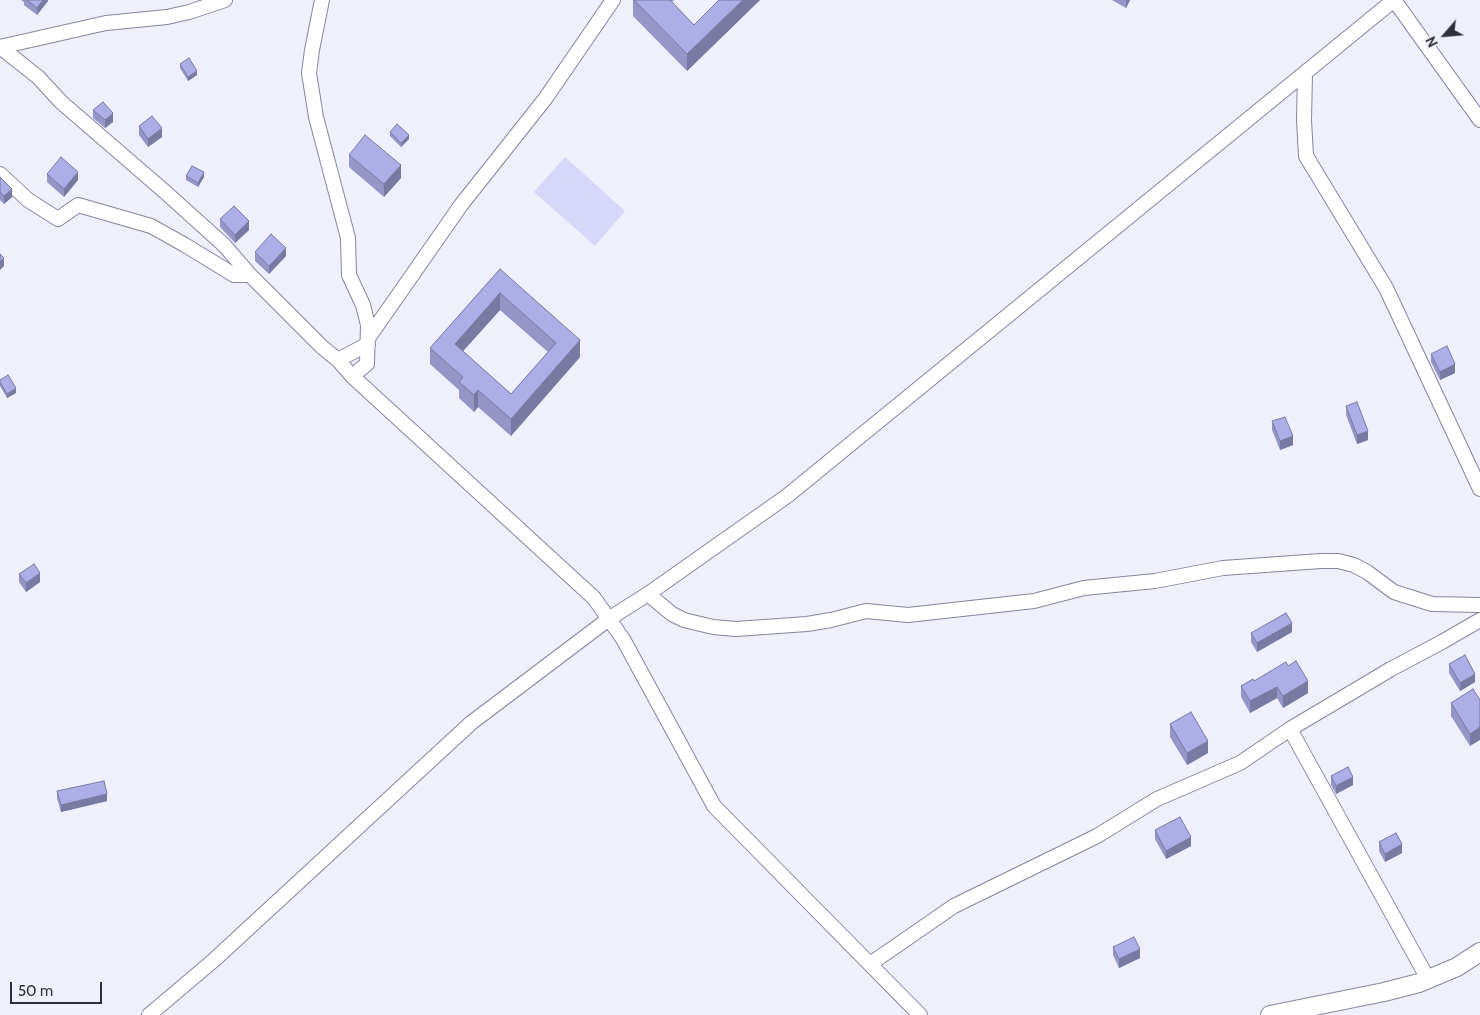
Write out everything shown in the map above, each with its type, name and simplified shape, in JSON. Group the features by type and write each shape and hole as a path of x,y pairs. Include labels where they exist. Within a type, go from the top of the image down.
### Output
{"main road":[{"path":"1270,1015 1384,992 1428,979 1457,967 1480,952"}],"street":[{"path":"0,47 106,24 189,12 224,0"},
{"path":"322,0 309,74 316,117 348,238 349,274 366,316 367,364 352,376"},
{"path":"338,360 368,341 461,205 545,99 613,0"},
{"path":"149,1015 214,960 472,723 610,618 648,594 787,496 1394,0 1480,120"},
{"path":"0,47 38,78 61,102 210,233 352,376 594,598 610,618 623,639 714,806 920,1015"},
{"path":"1305,73 1304,120 1306,156 1386,288 1480,489"},
{"path":"0,174 28,200 58,219 78,205 150,226 234,275 250,274"},
{"path":"648,594 672,614 684,620 713,627 736,629 823,621 866,611 908,615 1034,601 1084,588 1155,581 1223,568 1338,561 1354,565 1367,572 1394,592 1432,604 1480,605"},
{"path":"870,964 954,906 1097,836 1157,799 1240,763 1290,729 1391,669 1480,620"},
{"path":"1290,729 1428,979"}],"shaded area":[{"path":"565,157 625,211 595,246 534,192"}],"building":[{"path":"27,0 43,0 37,8"},
{"path":"634,0 670,0 694,25 719,0 743,0 687,54"},
{"path":"189,58 197,71 188,77 180,64"},
{"path":"103,102 113,113 105,120 93,110"},
{"path":"152,116 162,128 148,139 139,126"},
{"path":"397,124 409,135 401,143 390,132"},
{"path":"365,135 401,165 384,184 349,155"},
{"path":"61,157 78,172 64,189 47,174"},
{"path":"192,166 204,172 198,183 186,176"},
{"path":"0,177 12,189 4,196 0,192"},
{"path":"234,206 249,221 235,235 220,219"},
{"path":"271,234 286,248 269,266 255,252"},
{"path":"0,254 4,258 0,262"},
{"path":"500,269 580,340 511,419 478,390 474,395 459,382 463,377 430,348","holes":["500,293 556,343 511,394 455,344"]},
{"path":"1447,346 1455,364 1440,372 1431,354"},
{"path":"8,375 16,388 7,394 0,380"},
{"path":"1357,402 1368,431 1357,435 1346,406"},
{"path":"1285,417 1293,436 1280,441 1272,421"},
{"path":"34,564 40,573 26,583 19,574"},
{"path":"1286,613 1292,623 1257,643 1251,633"},
{"path":"1465,655 1475,674 1460,683 1449,664"},
{"path":"1296,661 1308,681 1283,696 1277,687 1250,701 1241,686 1253,679 1254,681 1286,662 1288,666"},
{"path":"1473,689 1480,700 1480,727 1470,734 1451,703"},
{"path":"1191,712 1208,741 1187,753 1170,724"},
{"path":"1348,767 1353,777 1336,786 1331,776"},
{"path":"104,781 107,794 61,805 57,791"},
{"path":"1180,817 1191,837 1166,851 1155,830"},
{"path":"1396,833 1402,844 1385,854 1379,842"},
{"path":"1134,937 1140,949 1119,959 1113,947"}]}
